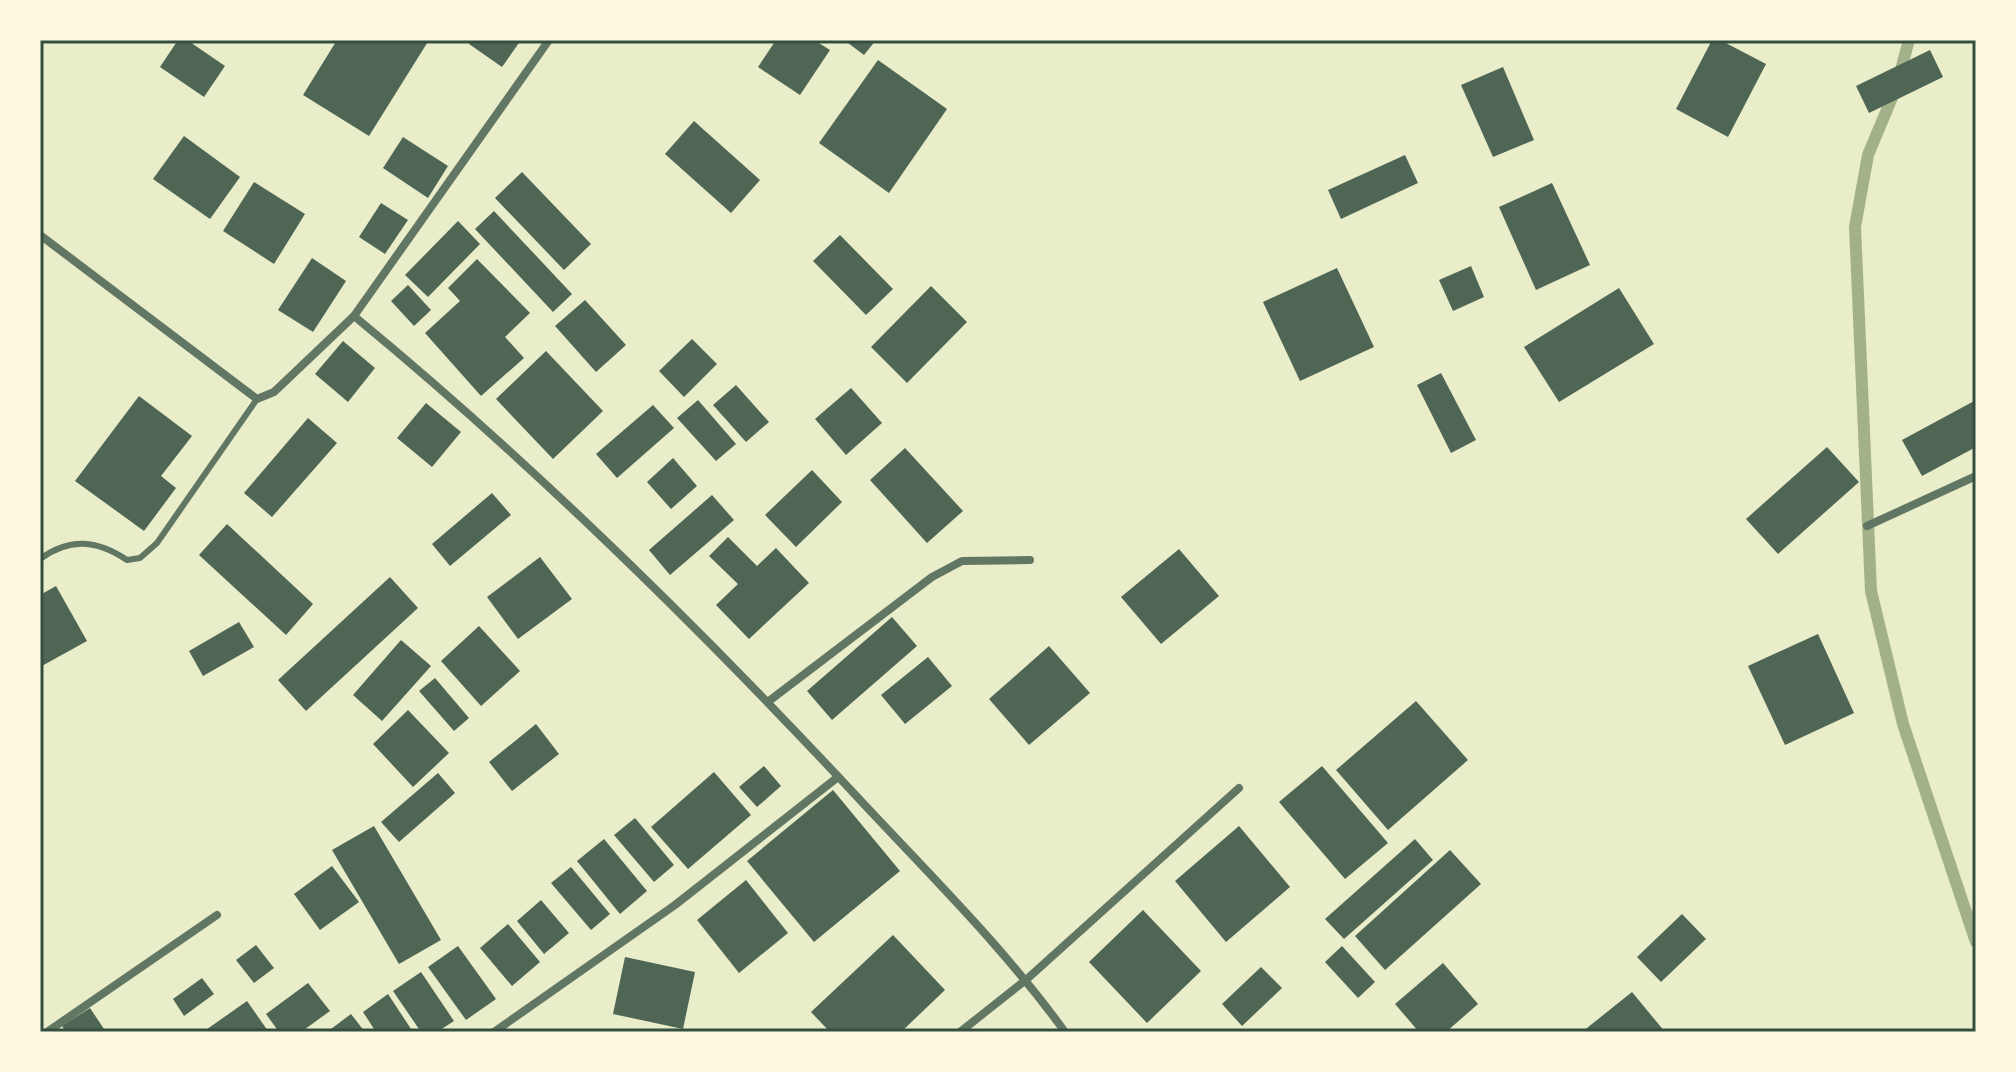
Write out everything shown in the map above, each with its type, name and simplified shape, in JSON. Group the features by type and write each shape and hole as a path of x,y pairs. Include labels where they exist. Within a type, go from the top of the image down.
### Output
{"street":[{"path":"40,235 257,399 274,392 354,316 549,40"},
{"path":"354,316 548,484 769,701 1027,979 1065,1032"},
{"path":"1867,526 1976,476"},
{"path":"769,701 932,577 962,561 1030,560"},
{"path":"494,1032 675,905 838,777"},
{"path":"960,1032 1027,979 1239,788"},
{"path":"47,1032 217,915"}],"lane":[{"path":"40,559 57,547 84,542 110,549 127,560 140,558 157,543 257,399"}],"building":[{"path":"178,40 187,40 225,66 204,97 160,67"},
{"path":"337,40 429,40 369,136 303,95"},
{"path":"471,40 521,40 502,67 469,44"},
{"path":"776,40 814,40 830,50 800,95 758,67"},
{"path":"844,40 876,40 864,55"},
{"path":"1712,40 1720,40 1766,64 1728,137 1676,109"},
{"path":"1930,50 1943,77 1869,113 1856,86"},
{"path":"878,60 947,109 889,193 819,143"},
{"path":"1503,67 1534,140 1493,157 1461,85"},
{"path":"694,121 760,180 731,213 665,154"},
{"path":"184,136 240,177 210,219 153,179"},
{"path":"403,137 448,166 428,198 383,168"},
{"path":"1405,155 1418,183 1341,219 1328,190"},
{"path":"522,172 591,244 564,270 495,198"},
{"path":"254,182 305,214 274,264 223,231"},
{"path":"1552,183 1590,265 1536,290 1499,207"},
{"path":"381,203 408,220 385,254 359,237"},
{"path":"494,211 572,294 553,312 475,229"},
{"path":"458,221 480,244 428,297 405,275"},
{"path":"840,235 893,289 866,315 813,261"},
{"path":"312,258 346,281 313,332 278,310"},
{"path":"477,259 530,313 505,337 524,358 481,396 425,333 460,301 448,288"},
{"path":"1471,266 1484,297 1453,311 1439,280"},
{"path":"1337,268 1374,347 1300,381 1263,302"},
{"path":"408,285 431,310 414,326 391,301"},
{"path":"931,286 967,322 907,383 871,347"},
{"path":"1619,288 1654,344 1559,402 1524,347"},
{"path":"585,300 626,345 596,372 555,326"},
{"path":"692,339 717,364 684,397 659,371"},
{"path":"343,341 375,368 348,402 315,374"},
{"path":"546,351 603,411 553,459 496,399"},
{"path":"1441,373 1476,440 1451,453 1417,385"},
{"path":"736,385 769,422 746,442 713,405"},
{"path":"851,388 882,423 846,455 815,419"},
{"path":"139,396 192,436 161,476 176,488 144,531 75,481"},
{"path":"698,400 736,444 716,461 677,418"},
{"path":"1976,400 1976,447 1922,476 1902,440"},
{"path":"426,403 461,432 432,467 397,438"},
{"path":"653,405 674,428 617,478 596,454"},
{"path":"308,418 337,443 272,517 244,493"},
{"path":"1827,447 1859,482 1778,554 1746,519"},
{"path":"905,448 963,511 927,543 870,480"},
{"path":"673,458 697,486 671,509 647,482"},
{"path":"812,470 842,502 796,547 765,515"},
{"path":"492,493 511,515 450,566 432,544"},
{"path":"712,495 734,520 670,575 649,550"},
{"path":"227,524 313,604 286,635 199,555"},
{"path":"728,537 757,566 776,548 809,583 749,639 716,605 738,584 709,556"},
{"path":"1179,549 1219,596 1161,644 1121,597"},
{"path":"540,557 572,599 518,639 487,597"},
{"path":"390,577 418,608 306,711 278,680"},
{"path":"56,586 87,641 40,667 40,595"},
{"path":"892,617 917,646 832,720 807,691"},
{"path":"239,622 254,647 203,676 189,651"},
{"path":"479,626 520,671 481,706 441,661"},
{"path":"1818,634 1854,713 1785,745 1748,666"},
{"path":"401,640 431,666 382,721 353,695"},
{"path":"1049,646 1090,693 1029,745 989,699"},
{"path":"928,657 952,686 905,724 881,695"},
{"path":"435,678 469,718 454,731 419,691"},
{"path":"1416,701 1468,760 1388,830 1336,770"},
{"path":"408,710 449,753 413,787 373,744"},
{"path":"536,724 559,754 512,791 489,762"},
{"path":"764,766 781,786 757,807 739,787"},
{"path":"1322,766 1388,843 1345,879 1279,802"},
{"path":"714,772 751,815 688,869 651,827"},
{"path":"438,773 455,793 399,842 381,822"},
{"path":"833,790 900,871 814,942 747,861"},
{"path":"635,818 674,865 654,882 614,835"},
{"path":"374,826 441,940 399,964 332,850"},
{"path":"1239,826 1290,887 1226,942 1175,881"},
{"path":"604,839 647,891 620,914 577,861"},
{"path":"1415,839 1433,860 1344,939 1325,919"},
{"path":"1450,850 1481,884 1385,970 1355,936"},
{"path":"332,866 359,902 320,930 294,894"},
{"path":"571,867 610,914 591,930 551,883"},
{"path":"746,880 788,933 739,973 697,920"},
{"path":"541,900 569,933 544,954 517,921"},
{"path":"1143,910 1201,971 1147,1023 1089,962"},
{"path":"1682,914 1706,939 1661,982 1637,957"},
{"path":"508,924 540,962 512,986 480,948"},
{"path":"893,935 945,990 901,1032 830,1032 811,1012"},
{"path":"256,945 274,968 254,983 236,960"},
{"path":"458,946 496,999 466,1020 428,967"},
{"path":"1342,946 1375,982 1358,998 1325,962"},
{"path":"625,957 695,972 683,1029 613,1014"},
{"path":"1443,963 1478,1004 1446,1032 1419,1032 1395,1004"},
{"path":"1261,967 1282,988 1242,1026 1222,1004"},
{"path":"421,972 454,1021 437,1032 421,1032 393,991"},
{"path":"202,978 214,994 184,1016 173,999"},
{"path":"308,983 330,1011 301,1032 279,1032 266,1014"},
{"path":"1632,992 1665,1032 1582,1032"},
{"path":"388,994 413,1032 376,1032 363,1012"},
{"path":"247,1001 268,1031 203,1032"},
{"path":"90,1008 106,1032 66,1032 62,1026"},
{"path":"351,1014 365,1032 327,1032"}],"waterway":[{"path":"1909,40 1896,88 1868,155 1855,227 1871,591 1903,724 1976,942"}]}
